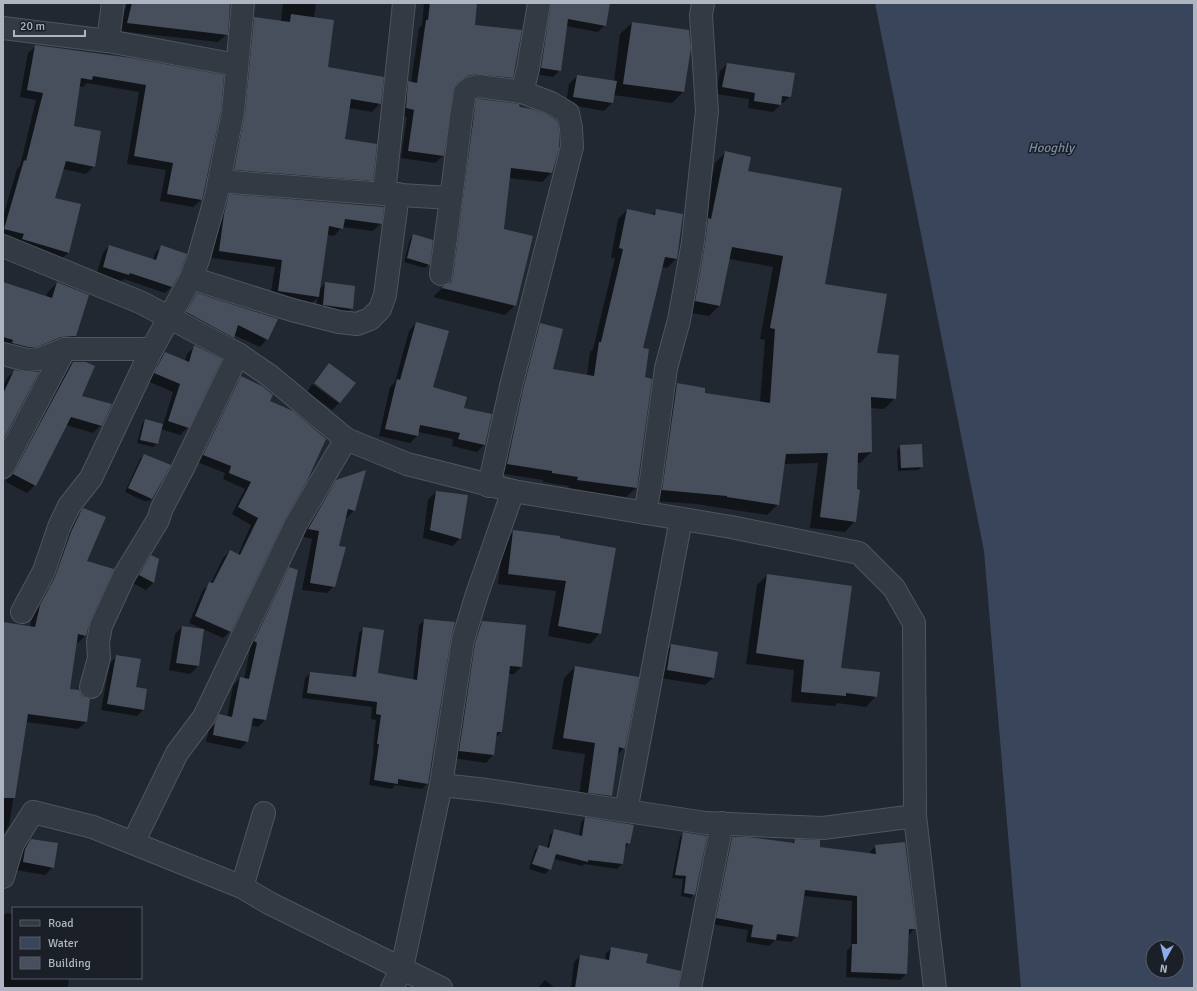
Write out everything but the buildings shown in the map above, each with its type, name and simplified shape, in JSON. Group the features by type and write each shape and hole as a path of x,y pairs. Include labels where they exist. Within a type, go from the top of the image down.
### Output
{"street":[{"path":"108,41 113,3"},
{"path":"22,612 44,571 59,527 69,506 91,478 152,349 191,278 198,260 219,181 233,112 243,3"},
{"path":"191,278 292,310 339,322 357,324 370,319 380,309 385,295 404,3"},
{"path":"522,92 528,69 539,3"},
{"path":"645,513 651,480 666,368 679,320 693,242 707,111 701,15 703,3"},
{"path":"3,28 108,41 237,65"},
{"path":"440,274 465,92 470,88 479,86 522,92 550,103 568,113 572,128 572,147 511,386 489,486"},
{"path":"219,181 451,198"},
{"path":"3,246 142,303 238,354 270,376 346,439 407,464 513,491 731,527 859,553 894,588 914,623 915,816 935,988"},
{"path":"3,354 27,360 40,359 65,349 152,349"},
{"path":"3,467 65,349"},
{"path":"91,687 99,658 98,642 101,626 124,576 158,520 162,508 238,354"},
{"path":"133,843 178,753 204,717 296,524 346,439"},
{"path":"392,988 402,968 440,785 463,640 477,594 513,491"},
{"path":"626,811 681,519"},
{"path":"440,785 487,790 706,823 823,828 915,816"},
{"path":"5,866 13,844 33,812 93,827 242,887 269,903 440,988"},
{"path":"242,887 264,812"},
{"path":"690,988 722,823"}],"water":[{"name":"Hooghly","path":"875,3 1194,3 1194,988 1021,988 984,551"}]}
